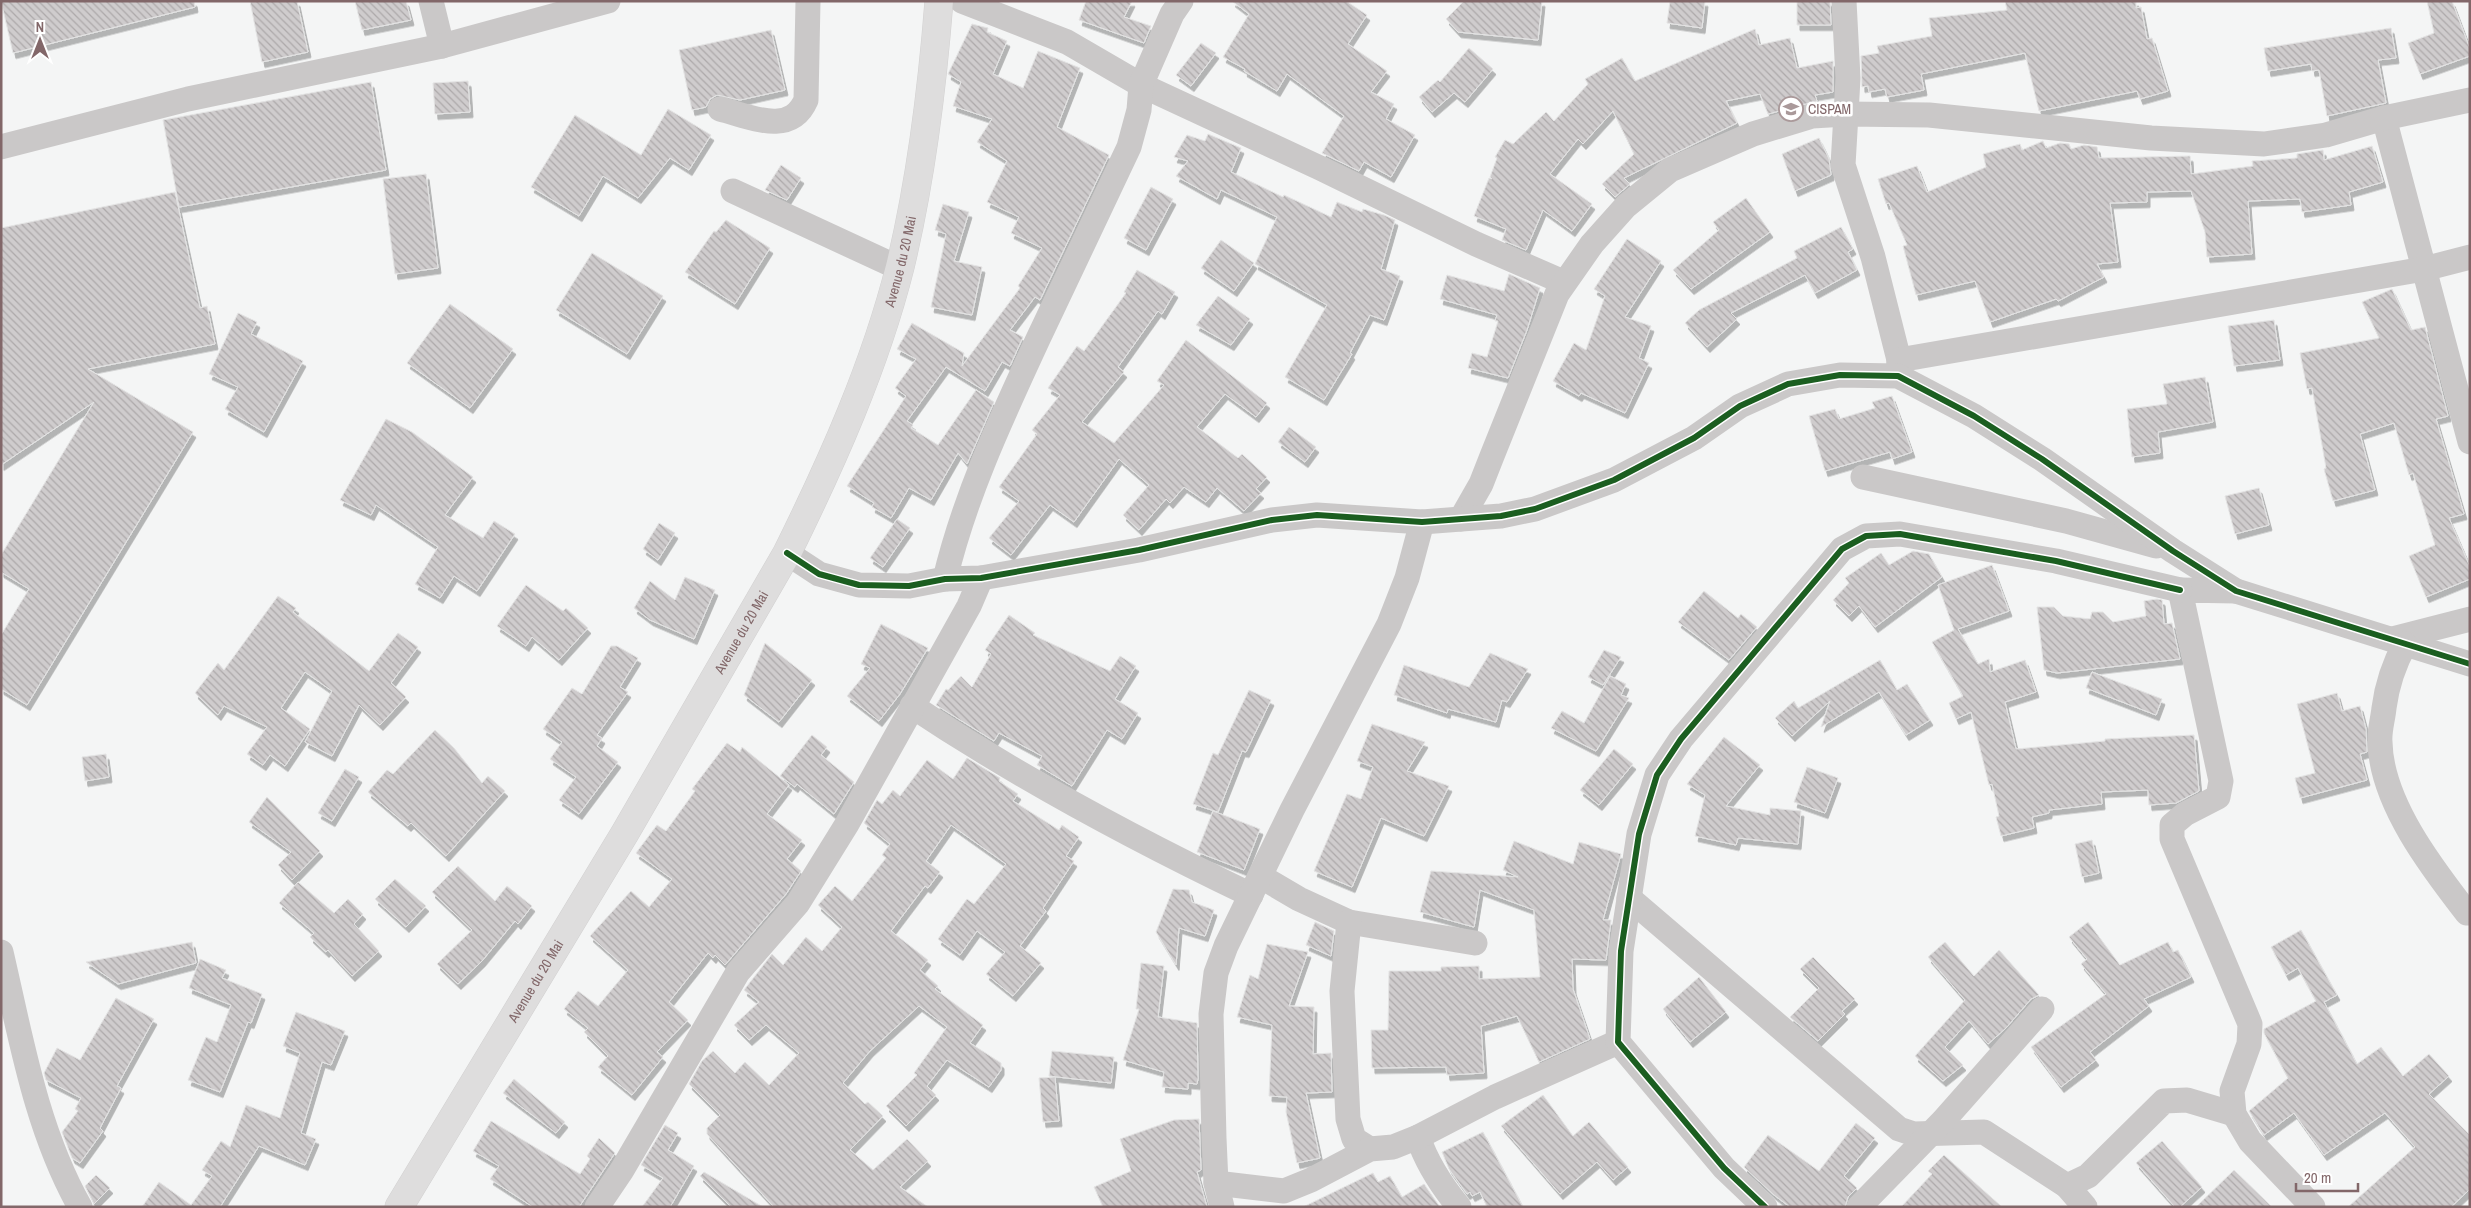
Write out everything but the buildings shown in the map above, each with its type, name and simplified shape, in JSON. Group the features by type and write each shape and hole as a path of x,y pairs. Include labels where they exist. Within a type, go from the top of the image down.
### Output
{"main road":[{"name":"Avenue du 20 Mai","path":"399,1207 625,833 787,553 808,511 870,366 900,268 922,161 933,79 939,1"}],"street":[{"path":"431,1 442,46"},
{"path":"1,147 188,99 442,46 608,1"},
{"path":"720,109 776,122 791,119 801,112 806,100 808,1"},
{"path":"962,1 1067,42 1141,85 1311,164 1476,244 1563,282"},
{"path":"944,579 956,532 1008,404 1129,147 1139,110 1141,85 1172,14 1181,1"},
{"path":"1844,1 1848,78 1843,165 1874,257 1898,368 2042,459 2173,551 2236,591 2470,664"},
{"path":"1461,519 1481,484 1563,282 1592,244 1626,206 1670,170 1753,134 1812,116 1846,114 1929,115 2134,136 2264,144 2326,135 2384,118 2470,100"},
{"path":"2384,118 2424,269 2466,409 2470,442"},
{"path":"733,191 900,268"},
{"path":"787,553 819,574 859,585 909,586 944,579 980,578 1139,550 1272,520 1317,515 1422,522 1501,516 1535,509 1614,480 1694,438 1740,406 1788,384 1898,368 2424,269 2470,257"},
{"path":"1863,477 2066,521 2173,551"},
{"path":"1222,1207 1216,1183 1211,1014 1216,973 1226,946 1255,886 1389,624 1406,578 1422,522"},
{"path":"1765,1207 1724,1168 1618,1042 1621,951 1639,834 1657,775 1681,739 1842,548 1866,536 1900,534 2056,561 2180,590 2236,591"},
{"path":"597,1207 622,1170 738,972 798,903 847,824 969,606 980,578"},
{"path":"2180,590 2221,781 2218,797 2185,814 2172,825 2172,839 2250,1024 2249,1044 2232,1091 2234,1114 2250,1141 2313,1207"},
{"path":"2399,642 2470,619"},
{"path":"2399,642 2386,699 2380,742 2385,776 2403,818 2429,864 2467,913"},
{"path":"912,706 966,742 1101,821 1255,886 1299,900 1349,922 1475,943"},
{"path":"1629,898 1899,1129 1914,1134 1984,1132 2067,1186 2085,1207"},
{"path":"1349,922 1342,992 1348,1119 1354,1138 1370,1149"},
{"path":"1,952 48,1139 63,1176 80,1207"},
{"path":"1859,1207 1931,1133 2042,1009"},
{"path":"1216,1183 1284,1191 1311,1180 1370,1149 1393,1147 1418,1137 1495,1097 1618,1042"},
{"path":"2067,1186 2088,1176 2164,1101 2187,1100 2234,1114"},
{"path":"1418,1137 1424,1157 1459,1207"}],"cycle path":[{"path":"787,553 819,574 859,585 909,586 945,579 981,578 1139,550 1272,520 1317,515 1422,522 1501,516 1535,509 1614,480 1694,438 1740,406 1788,384 1840,375 1898,376 1974,416 2042,459 2173,551 2236,591 2470,664"},
{"path":"1765,1207 1724,1168 1618,1042 1621,951 1639,834 1657,775 1681,739 1842,549 1866,536 1900,534 2056,561 2180,590"}],"place":[{"name":"CISPAM","path":"1791,109"}]}
